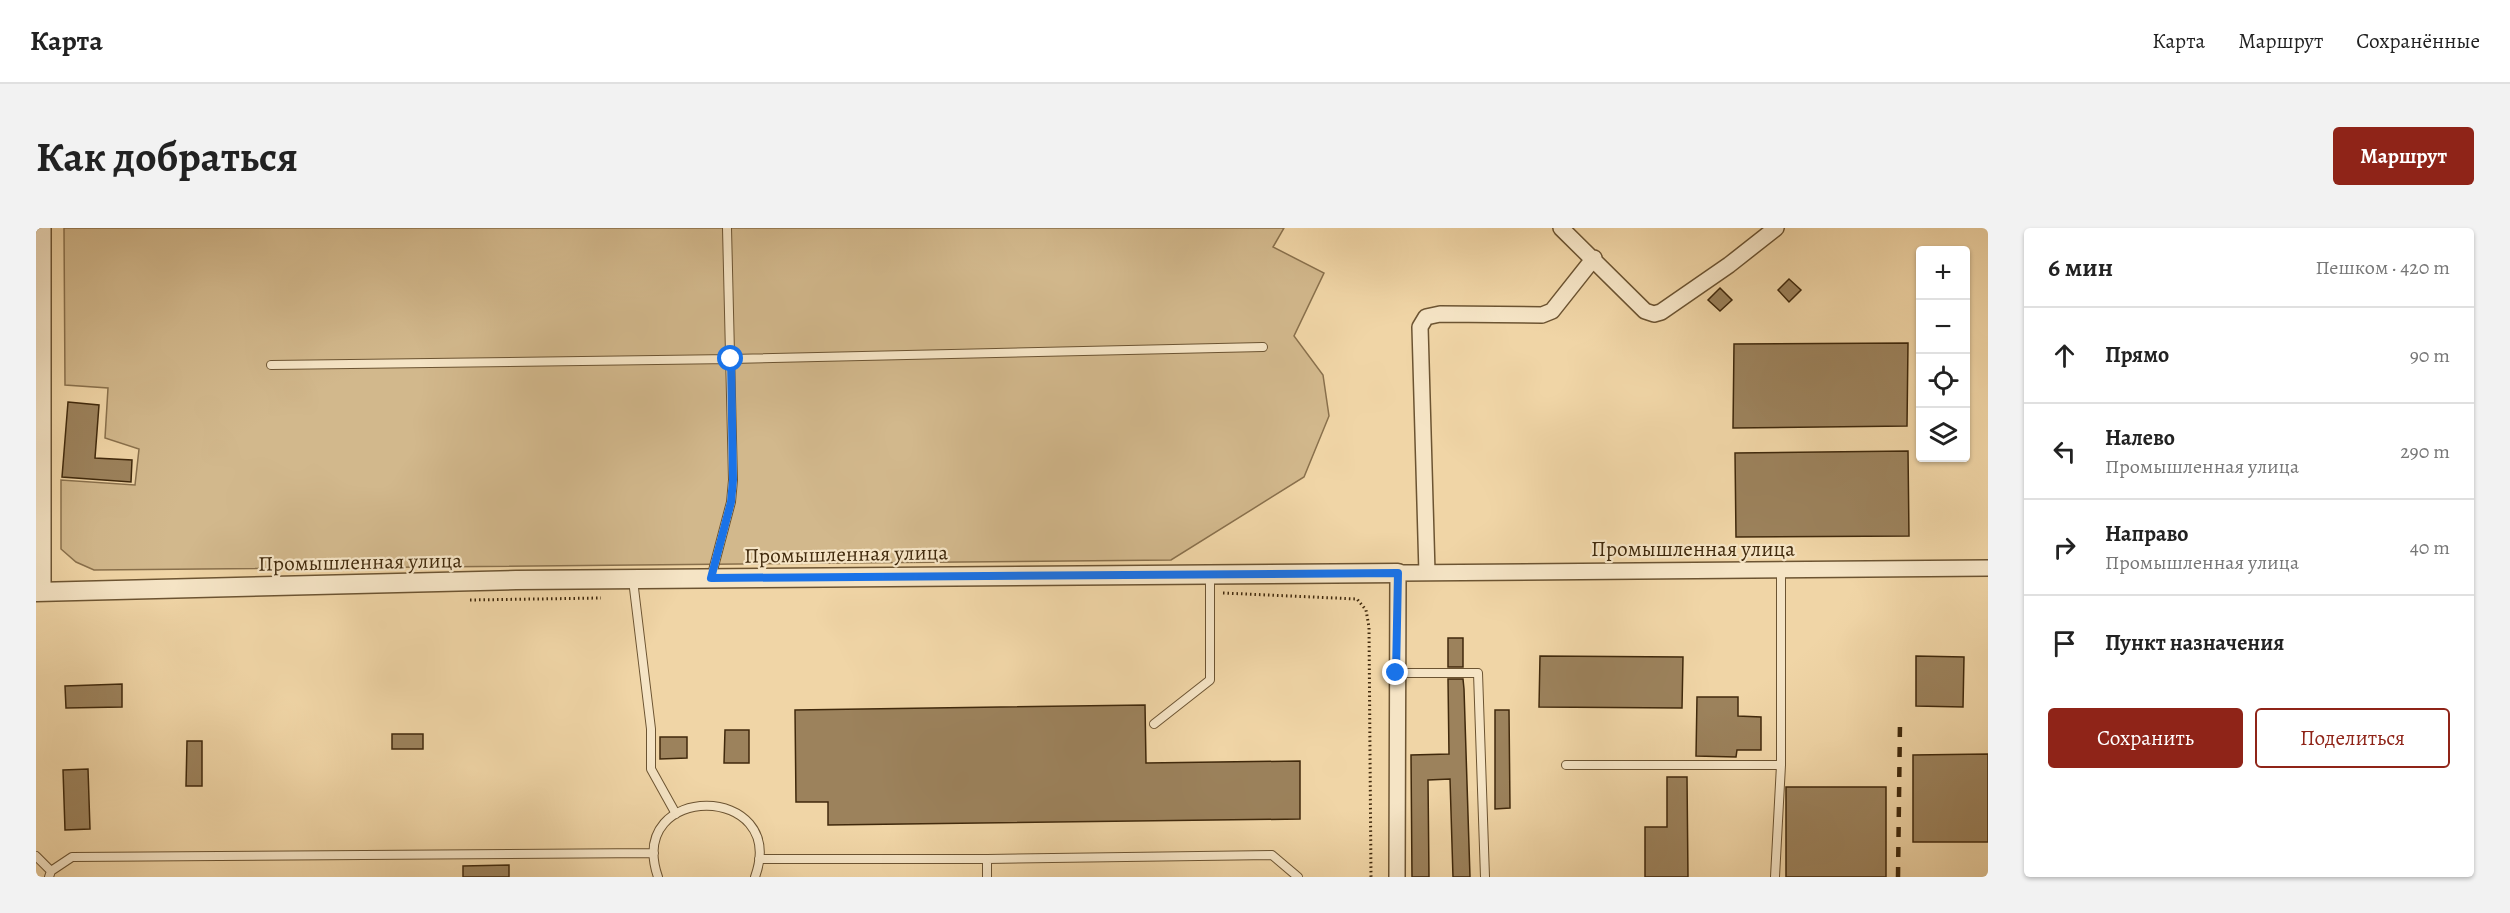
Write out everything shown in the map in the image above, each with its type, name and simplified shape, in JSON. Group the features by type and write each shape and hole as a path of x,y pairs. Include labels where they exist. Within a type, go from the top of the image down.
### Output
{"street":[{"name":"Промышленная улица","path":"44,228 40,592 711,578 1988,568"},
{"path":"1561,228 1594,258 1645,311 1654,314 1661,312 1729,265 1776,228"},
{"path":"1427,573 1420,327 1426,317 1440,314 1542,315 1552,311 1594,258"},
{"path":"1397,877 1398,573"}],"lane":[{"path":"711,578 731,502 733,480 727,228"},
{"path":"270,365 731,359 1263,346"},
{"path":"1775,877 1781,765 1780,571"},
{"path":"1154,724 1210,680 1210,573"},
{"path":"633,579 651,729 651,769 675,814"},
{"path":"1396,673 1478,674 1485,877"},
{"path":"1566,765 1781,765"},
{"path":"658,877 654,854 660,831 675,814 703,804 713,804 732,810 752,831 759,849 755,877"},
{"path":"36,856 50,874 72,857 654,854"},
{"path":"759,859 1272,855 1298,877"},
{"path":"987,859 987,877"}],"path":[{"path":"1210,592 1357,599 1366,610 1369,627 1371,877"}],"shaded area":[{"path":"64,228 1284,228 1273,247 1324,273 1294,336 1323,375 1329,416 1304,477 1171,560 94,570 76,562 61,549 61,480 135,485 139,449 105,438 108,388 65,385"}],"building":[{"path":"1789,279 1801,290 1789,302 1778,290"},
{"path":"1720,288 1732,300 1720,311 1708,300"},
{"path":"1908,343 1907,426 1733,428 1734,344"},
{"path":"68,402 99,405 95,458 132,460 131,482 62,477"},
{"path":"1908,451 1909,536 1736,537 1735,453"},
{"path":"1448,638 1463,638 1463,667 1448,667"},
{"path":"1540,656 1683,657 1682,708 1539,707"},
{"path":"1916,656 1964,657 1963,707 1916,706"},
{"path":"1448,679 1463,679 1470,877 1453,877 1450,779 1428,780 1429,877 1412,877 1411,755 1449,754"},
{"path":"122,684 122,707 66,708 65,686"},
{"path":"1697,697 1738,697 1738,716 1761,717 1761,750 1737,750 1736,757 1696,756"},
{"path":"1145,705 1146,763 1300,761 1300,819 828,825 828,802 796,802 795,710"},
{"path":"1495,710 1509,710 1510,808 1495,809"},
{"path":"725,730 749,730 749,763 724,763"},
{"path":"392,734 423,734 423,749 392,749"},
{"path":"660,737 687,737 687,758 660,759"},
{"path":"187,741 202,741 202,786 186,786"},
{"path":"1988,754 1988,842 1913,842 1913,755"},
{"path":"88,769 90,829 65,830 63,770"},
{"path":"1667,777 1687,777 1688,877 1645,877 1645,827 1667,827"},
{"path":"1786,787 1886,787 1886,877 1786,877"},
{"path":"509,865 509,877 463,877 463,866"}],"railway":[{"path":"1898,877 1900,722"}],"route":[{"path":"731,359 733,480 731,502 711,578 1398,573 1396,673"}]}
